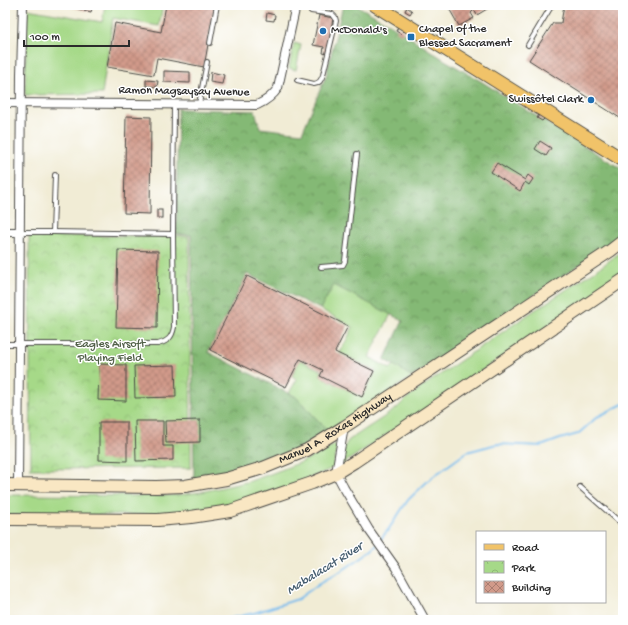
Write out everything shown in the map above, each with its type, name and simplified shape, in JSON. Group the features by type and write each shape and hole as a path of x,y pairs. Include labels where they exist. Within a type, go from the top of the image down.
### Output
{"main road":[{"path":"375,5 623,160"},
{"path":"608,150 623,155"},
{"name":"Manuel A. Roxas Highway","path":"5,485 185,486 226,479 263,468 307,450 344,427 623,241"},
{"path":"5,519 158,520 191,517 230,511 312,484 336,473 354,462 623,280"}],"street":[{"path":"18,485 23,5"},
{"name":"Ramon Magsaysay Avenue","path":"5,103 256,105 271,98 278,88 296,5"},
{"path":"5,232 20,232"},
{"path":"344,427 336,473 369,530 396,568 425,620"}],"lane":[{"path":"210,43 217,5"},
{"path":"528,45 552,5"},
{"path":"297,80 314,84 321,81 336,22 335,17 332,14 311,11"},
{"path":"199,104 207,62"},
{"path":"5,344 158,344 167,341 170,338 174,327 174,104"},
{"path":"321,267 343,265 346,261 357,154"},
{"path":"53,232 55,175"},
{"path":"20,232 173,234"},
{"path":"580,487 623,524"}],"green space":[{"path":"105,5 163,5 159,26 113,18 102,94 25,95 27,9 102,22"},
{"path":"343,5 356,5 391,25 443,59 623,170 623,232 617,239 606,247 412,377 384,360 403,321 334,285 320,309 247,274 208,352 296,397 328,431 303,447 239,471 194,480 191,235 176,234 178,109 255,111 260,128 302,133 326,76"},
{"path":"294,43 301,45 296,70 289,68"},
{"name":"Eagles Airsoft Playing Field","path":"29,236 189,236 191,468 31,469"},
{"path":"623,250 623,276 341,465 342,455 349,440 396,409 407,398 422,387 601,267"},
{"path":"334,285 391,314 369,357 390,369 394,365 412,377 328,431 296,397 289,393 297,379 292,376 300,360 322,371 320,376 362,397 376,371 340,353 353,327 320,309"},
{"path":"336,444 333,468 258,500 181,515 5,515 5,495 153,496 201,492 247,482 262,477 302,462"}],"building":[{"path":"64,5 93,5 91,12"},
{"path":"166,5 215,5 204,67 157,58 154,75 107,67 115,23 161,32"},
{"path":"327,5 336,5 334,10 326,7"},
{"path":"447,5 470,5 473,11 471,13 474,18 459,26"},
{"path":"471,5 491,5 492,6 477,15"},
{"name":"Swissôtel Clark","path":"564,5 623,5 623,120 529,60 553,23 561,23"},
{"path":"407,7 412,11 410,14 405,11"},
{"path":"267,13 275,15 274,21 266,20"},
{"name":"McDonald's","path":"319,15 333,18 327,54 323,53 324,47 313,45"},
{"path":"398,27 404,31 401,34 396,31"},
{"path":"164,71 190,72 190,83 164,82"},
{"path":"211,72 224,75 222,84 210,82"},
{"path":"146,80 158,81 157,87 146,86"},
{"path":"539,115 545,118 542,121 537,118"},
{"path":"126,116 151,117 150,214 124,213"},
{"path":"540,141 551,148 546,156 535,149"},
{"path":"497,163 525,180 528,175 533,179 529,185 525,182 520,191 491,172"},
{"path":"157,210 162,210 162,218 157,218"},
{"path":"118,250 158,251 157,328 116,327"},
{"path":"247,276 348,326 335,352 374,371 362,397 320,376 323,370 300,359 286,387 210,350"},
{"path":"99,364 126,365 126,401 98,400"},
{"path":"175,365 176,397 135,398 134,366"},
{"path":"200,420 200,442 166,443 165,421"},
{"path":"135,421 163,421 163,446 173,446 173,460 136,461"},
{"path":"99,422 127,422 127,461 99,460"}],"waterway":[{"name":"Mabalacat River","path":"379,541 408,500 431,478 467,452 497,444 541,446 578,434 597,417 623,404"},
{"name":"Mabalacat River","path":"223,620 254,613 298,599 320,583 346,568 377,545"}],"place":[{"name":"McDonald's","path":"323,31"},
{"name":"Chapel of the Blessed Sacrament","path":"411,37"},
{"name":"Swissôtel Clark","path":"591,100"}]}
